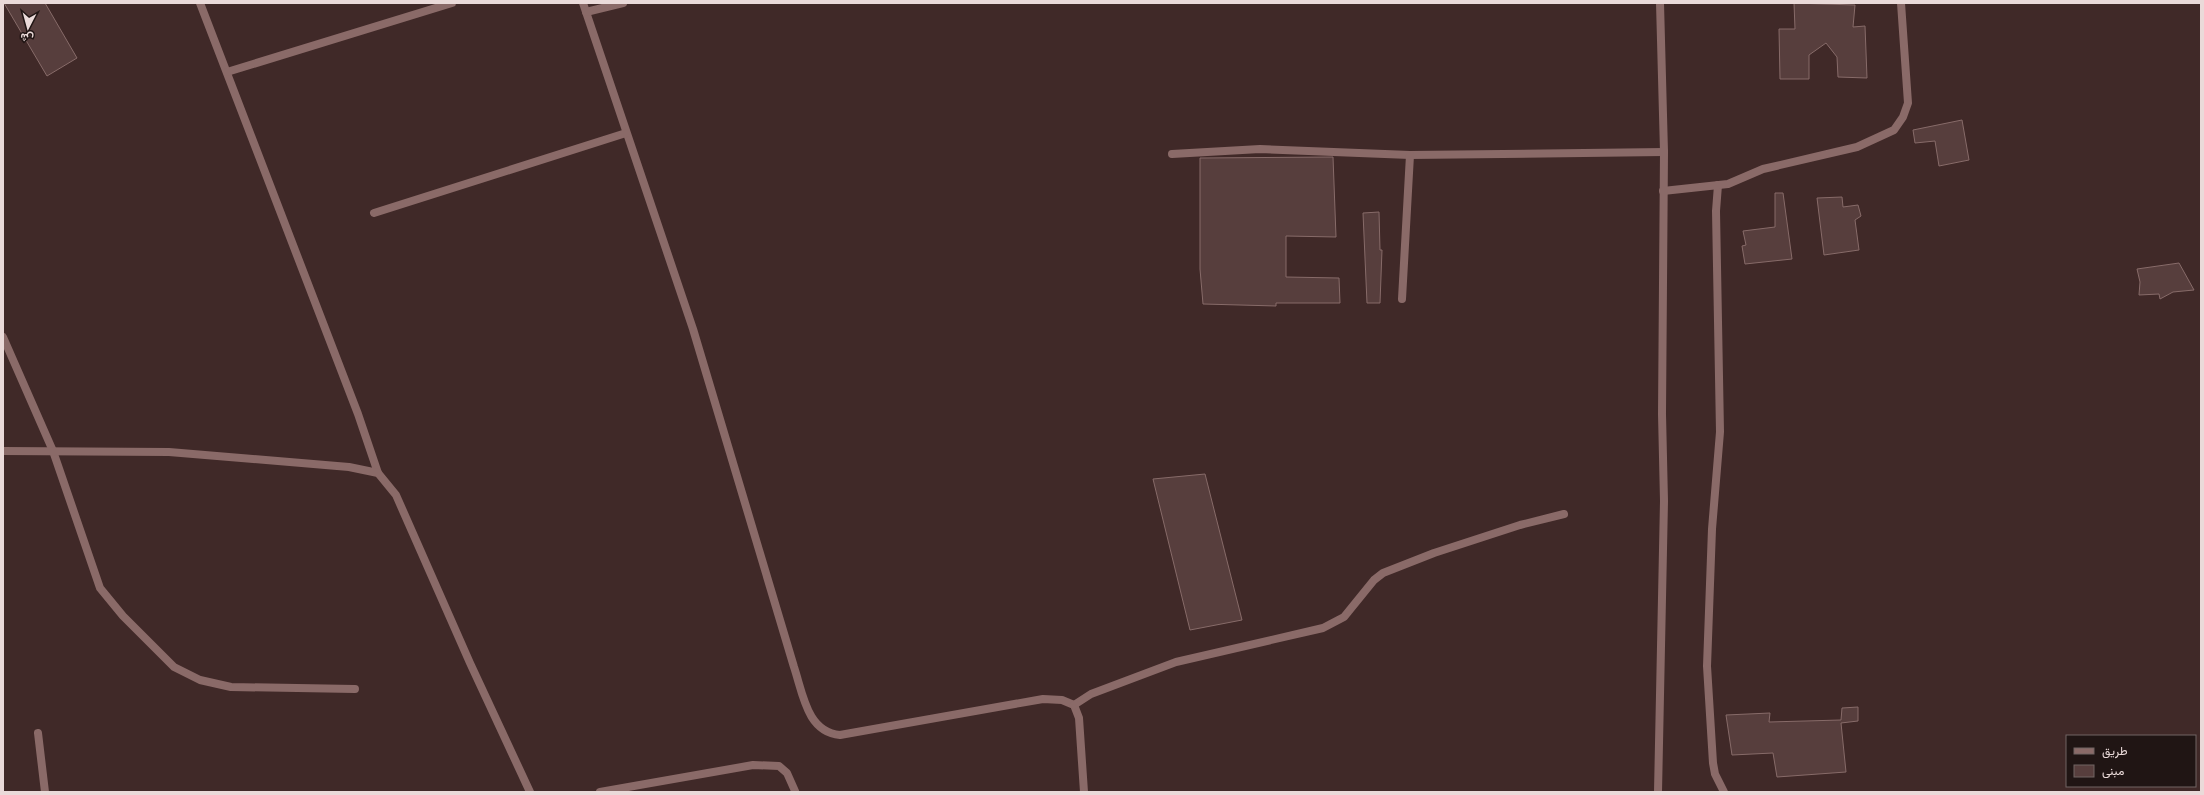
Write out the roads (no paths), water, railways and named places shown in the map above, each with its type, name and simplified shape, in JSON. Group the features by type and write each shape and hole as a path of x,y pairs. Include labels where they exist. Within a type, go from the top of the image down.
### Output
{"street":[{"path":"200,3 358,414 378,473 389,484 405,512 470,663 530,792"},
{"path":"227,72 452,3"},
{"path":"583,3 693,329 794,667 813,722 829,734 840,735 1043,699 1062,700 1074,705 1079,718 1084,792"},
{"path":"586,12 623,3"},
{"path":"1658,792 1663,608 1664,152 1660,3"},
{"path":"1663,191 1718,185 1736,181 1763,169 1857,147 1894,130 1904,117 1908,103 1902,3"},
{"path":"374,213 626,133"},
{"path":"1172,154 1260,149 1410,155 1664,152"},
{"path":"1402,298 1410,155"},
{"path":"1718,185 1716,217 1720,432 1712,536 1707,666 1713,763 1715,774 1724,792"},
{"path":"3,337 53,451 100,588 123,616 174,667 200,680 231,687 355,689"},
{"path":"3,451 169,452 349,467 378,473"},
{"path":"1074,705 1091,694 1176,662 1323,628 1344,616 1374,580 1383,573 1434,553 1520,525 1564,514"},
{"path":"38,733 46,792"},
{"path":"600,792 752,765 779,766 787,773 795,791"}]}
